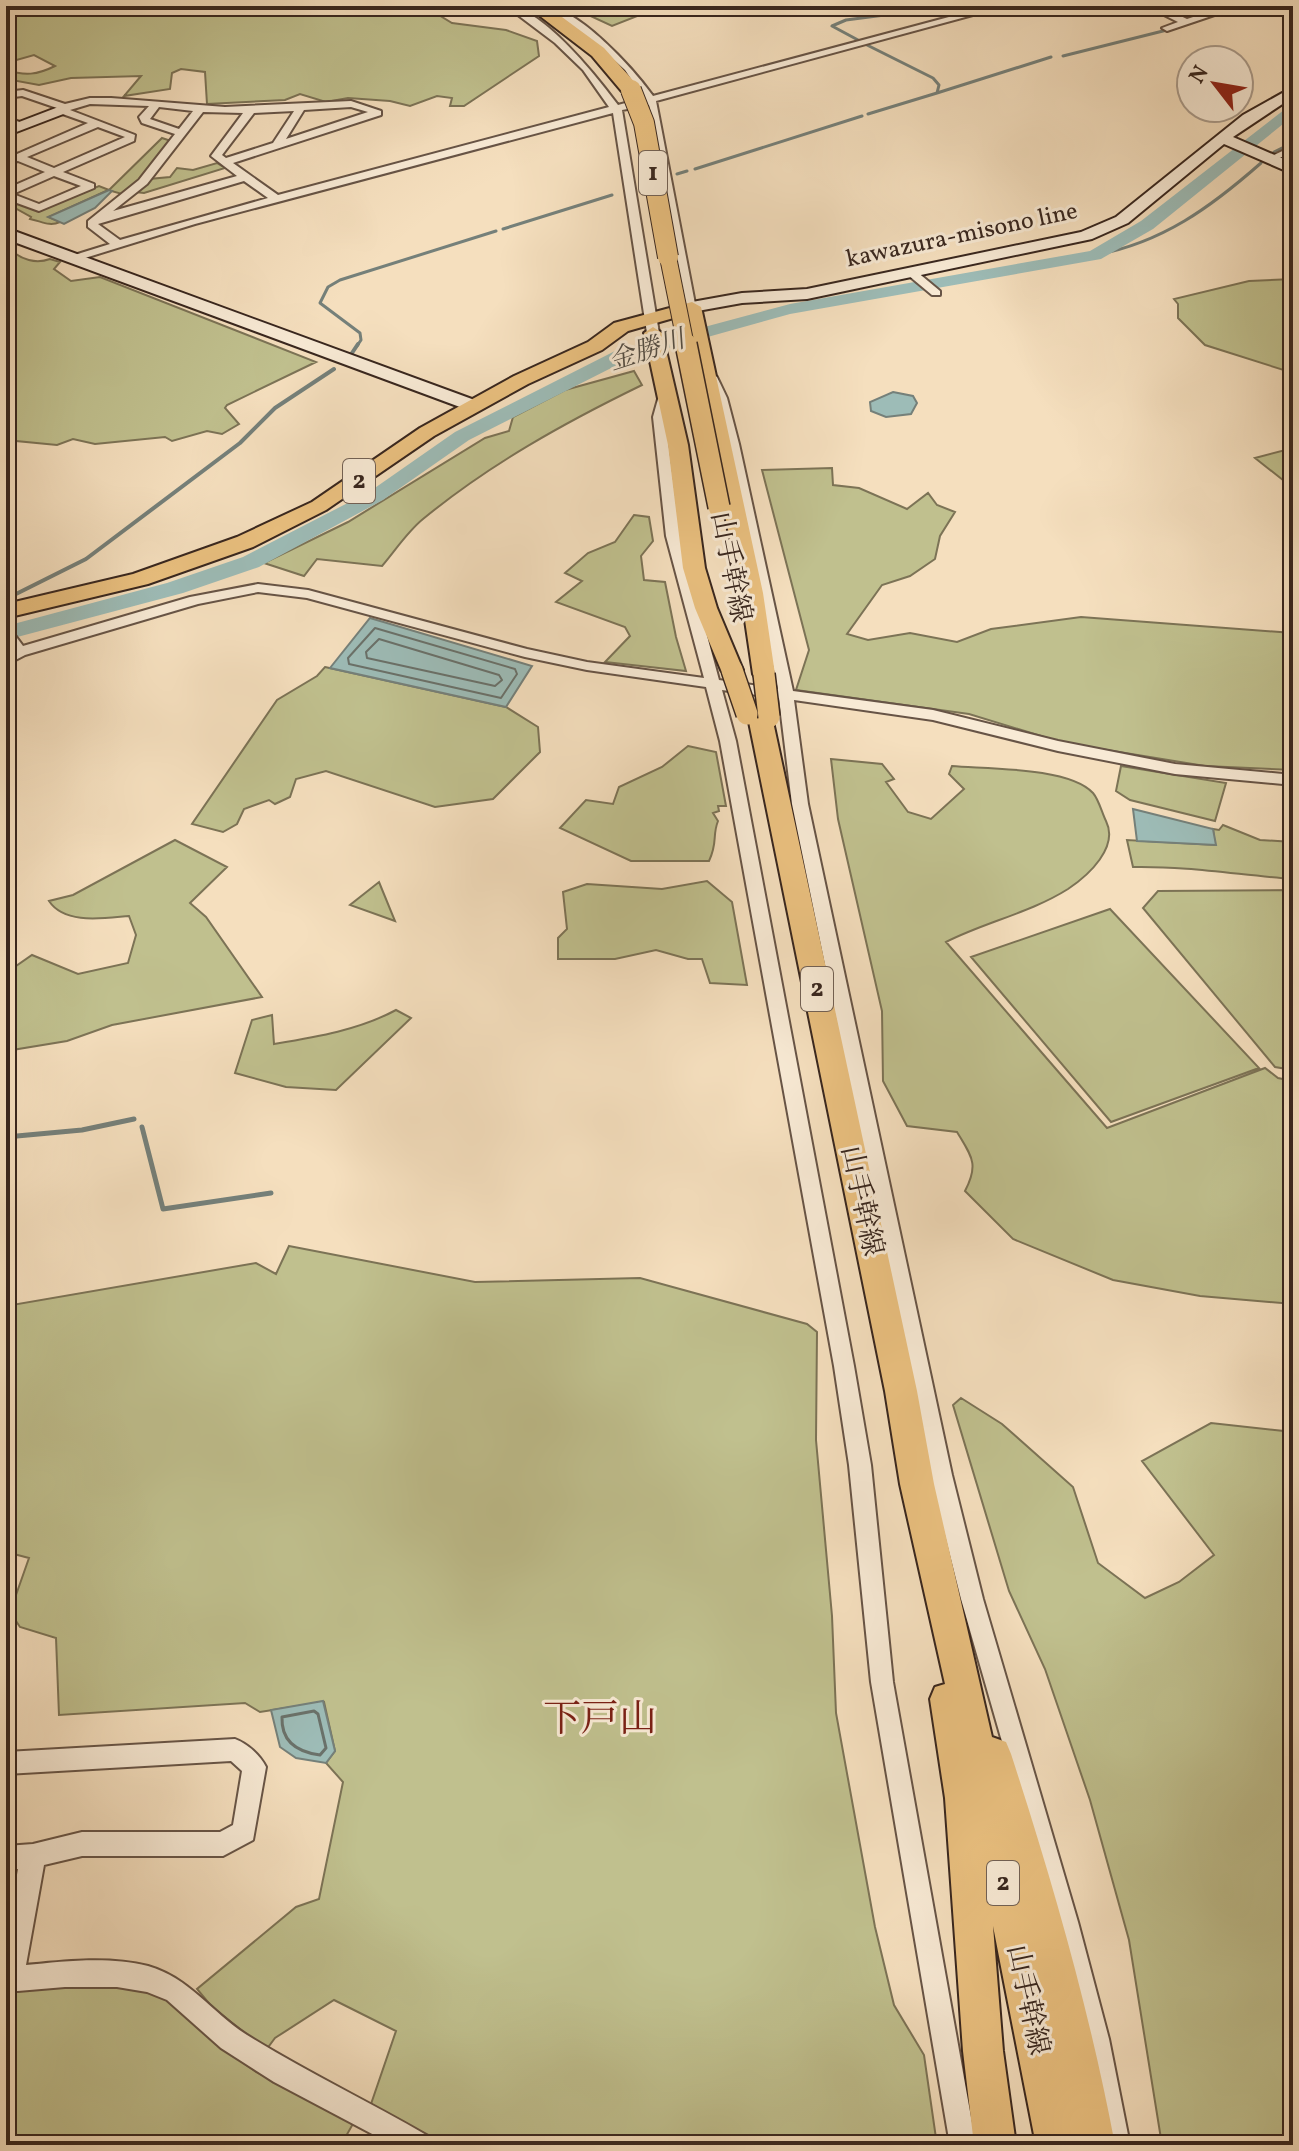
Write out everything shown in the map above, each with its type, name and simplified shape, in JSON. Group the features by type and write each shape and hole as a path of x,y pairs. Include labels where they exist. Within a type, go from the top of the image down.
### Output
{"highway":[{"name":"1","path":"536,6 598,52 641,94 668,257"}],"main road":[{"name":"kawazura-misono line","path":"693,314 742,298 807,294 1065,241 1122,220 1180,170 1226,139 1248,118 1293,91"},
{"path":"11,126 62,108"},
{"path":"1226,139 1288,164"},
{"path":"6,233 474,406"},
{"name":"山手幹線","path":"668,257 719,507 740,675"},
{"path":"693,314 752,593 740,675 759,716"},
{"name":"2","path":"6,611 140,579 245,542 319,506 351,487 411,442 474,406 595,346 621,327 651,326 693,314"},
{"path":"651,326 678,445 694,568 706,608 759,716 782,818"},
{"name":"山手幹線","path":"759,716 901,1391 917,1484 950,1620 1057,2145"},
{"path":"917,1484 964,1798 983,2051 995,2145"},
{"path":"950,1620 1053,1945 1094,2145"}],"street":[{"path":"511,6 558,41 586,68 616,108 622,130 651,326"},
{"path":"548,6 619,59 643,86 641,94"},
{"path":"72,259 276,199 616,108 641,94 1001,6"},
{"path":"1151,6 1184,21"},
{"path":"1167,28 1236,6"},
{"path":"6,95 23,93 130,135 130,139 6,194"},
{"path":"641,94 654,105 693,314"},
{"path":"62,108 78,102 156,104 200,109 301,107 338,102 366,106 377,113 225,162"},
{"path":"156,104 144,117 146,121 181,133"},
{"path":"276,146 301,107"},
{"path":"252,108 216,156 276,199"},
{"path":"118,244 92,225 143,182 200,109"},
{"path":"10,158 98,123"},
{"path":"1288,164 1293,149"},
{"path":"6,194 39,208 90,186 10,158"},
{"path":"100,218 245,177"},
{"path":"912,273 936,293"},
{"path":"706,368 721,398 733,444 783,668 800,804 941,1475 972,1599 1070,1937 1096,2039 1117,2145"},
{"path":"12,648 195,600 258,588 308,594 572,663 740,675 787,697 933,715 1058,746 1175,769 1293,780"},
{"path":"740,675 728,741 846,1380 860,1465 882,1682 963,2145"},
{"path":"6,1763 235,1750 254,1767 244,1832 223,1844 82,1844 33,1856 6,1858"},
{"path":"33,1856 9,1979 91,1974 148,1979 176,1991 230,2039 283,2073 360,2111 419,2145"}],"green space":[{"path":"6,6 424,6 452,23 506,30 537,41 539,56 464,106 450,106 452,98 437,96 410,106 348,98 326,102 300,94 285,100 207,104 205,72 181,69 172,73 170,89 124,96 141,76 71,78 39,85 6,79 6,70 31,74 55,66 34,55 6,63"},
{"path":"569,6 836,6 829,13 773,14 660,7 612,26"},
{"path":"162,138 171,141 138,181 122,194 108,190 49,217 60,222 49,224 30,219 6,203 6,198 39,211 99,186 109,190"},
{"path":"217,163 225,168 144,193 135,192 149,179 170,177 177,168 193,170"},
{"path":"6,240 14,253 24,258 60,262 54,269 71,281 100,277 316,362 227,405 225,408 239,424 222,434 207,431 172,441 165,437 95,444 73,439 57,445 6,440"},
{"path":"1293,279 1293,373 1205,345 1178,318 1178,304 1174,299 1249,281"},
{"path":"634,371 642,385 584,414 475,480 417,524 382,566 317,559 304,576 264,563 348,522 485,438 509,431 513,417 565,390"},
{"path":"1293,448 1293,488 1255,458"},
{"path":"832,468 833,485 859,488 907,509 928,493 937,505 955,512 940,536 935,559 910,576 882,585 847,634 868,640 910,633 957,642 991,629 1081,617 1293,633 1293,770 1205,766 1064,743 969,714 796,690 809,650 762,470"},
{"path":"634,515 649,517 653,541 641,556 644,580 665,582 686,671 605,662 630,636 625,627 556,602 582,581 565,573 588,553 615,542"},
{"path":"325,667 506,707 538,727 540,752 493,799 435,807 326,771 296,779 290,797 275,804 269,800 244,809 237,824 223,832 192,824 277,700 317,676"},
{"path":"688,746 716,752 726,806 718,806 719,811 713,813 718,821 709,861 631,861 560,828 586,800 613,804 619,787 662,767"},
{"path":"831,759 882,764 894,779 886,782 908,812 931,819 964,789 949,774 952,766 1047,774 1081,784 1093,793 1109,831 1105,850 1093,868 1053,897 946,942 1107,1128 1265,1068 1278,1078 1293,1081 1293,1304 1200,1296 1113,1280 1013,1239 965,1191 973,1167 967,1148 957,1132 907,1126 883,1081 882,1011 838,819"},
{"path":"1121,766 1226,783 1215,821 1130,800 1116,791"},
{"path":"1223,825 1260,840 1293,842 1293,879 1194,869 1133,867 1127,840 1215,845 1213,829 1219,830"},
{"path":"175,840 227,867 190,903 206,917 262,997 112,1025 67,1041 6,1051 6,973 32,955 78,974 128,963 136,935 129,916 75,917 56,909 49,901 73,895"},
{"path":"707,881 732,902 747,985 710,983 702,959 688,959 656,950 615,959 558,959 558,938 567,929 563,892 587,884 662,889"},
{"path":"379,882 395,921 350,905"},
{"path":"1293,890 1293,1070 1275,1067 1143,908 1158,891"},
{"path":"1110,909 1259,1068 1111,1122 971,957"},
{"path":"396,1010 411,1018 336,1090 286,1087 235,1073 252,1020 272,1015 274,1044 352,1028"},
{"path":"289,1246 475,1282 640,1278 807,1324 817,1332 816,1440 832,1616 836,1713 875,1927 894,2005 924,2055 937,2145 442,2145 371,2104 396,2031 334,2000 275,2038 266,2050 212,2007 197,1989 296,1907 319,1899 343,1782 326,1763 335,1751 324,1702 260,1712 245,1703 59,1715 56,1638 20,1627 10,1612 29,1558 6,1552 6,1306 256,1263 276,1274"},
{"path":"961,1398 1002,1424 1073,1487 1098,1563 1145,1598 1179,1582 1214,1555 1142,1461 1211,1423 1293,1432 1293,1830 1289,1839 1293,1861 1293,2145 1162,2145 1129,1940 1090,1800 1045,1669 1009,1591 953,1405"},
{"path":"93,1982 150,1989 182,2007 214,2042 256,2072 354,2122 341,2145 6,2145 6,1993 32,1987"}],"water":[{"path":"112,191 95,208 64,224 48,217"},
{"path":"893,392 913,396 917,403 911,414 886,417 871,411 870,402"},
{"path":"370,618 532,666 506,707 330,668"},
{"path":"1133,809 1213,829 1216,845 1137,841"},
{"path":"323,1701 335,1751 326,1763 296,1758 280,1747 271,1710"}],"waterway":[{"path":"858,40 832,26 846,20 900,13"},
{"path":"1063,56 1167,30"},
{"path":"867,45 933,78 939,85 937,93"},
{"path":"937,93 1051,57"},
{"path":"868,114 937,93"},
{"name":"金勝川","path":"6,633 175,588 251,562 376,496 462,436 622,355 790,309 1095,255 1147,225 1293,108"},
{"path":"695,169 862,116"},
{"path":"1274,152 1282,148"},
{"path":"1095,255 1142,242 1184,221 1261,163"},
{"path":"677,174 687,171"},
{"path":"503,229 612,195"},
{"path":"357,346 361,340 360,333 320,303 328,287 340,280 496,231"},
{"path":"352,353 358,344"},
{"path":"6,599 86,559 240,443 275,408 334,369"},
{"path":"6,1137 82,1130 134,1119"},
{"path":"142,1127 163,1209 271,1193"}],"district":[{"name":"下戸山","path":"600,1721"}]}
